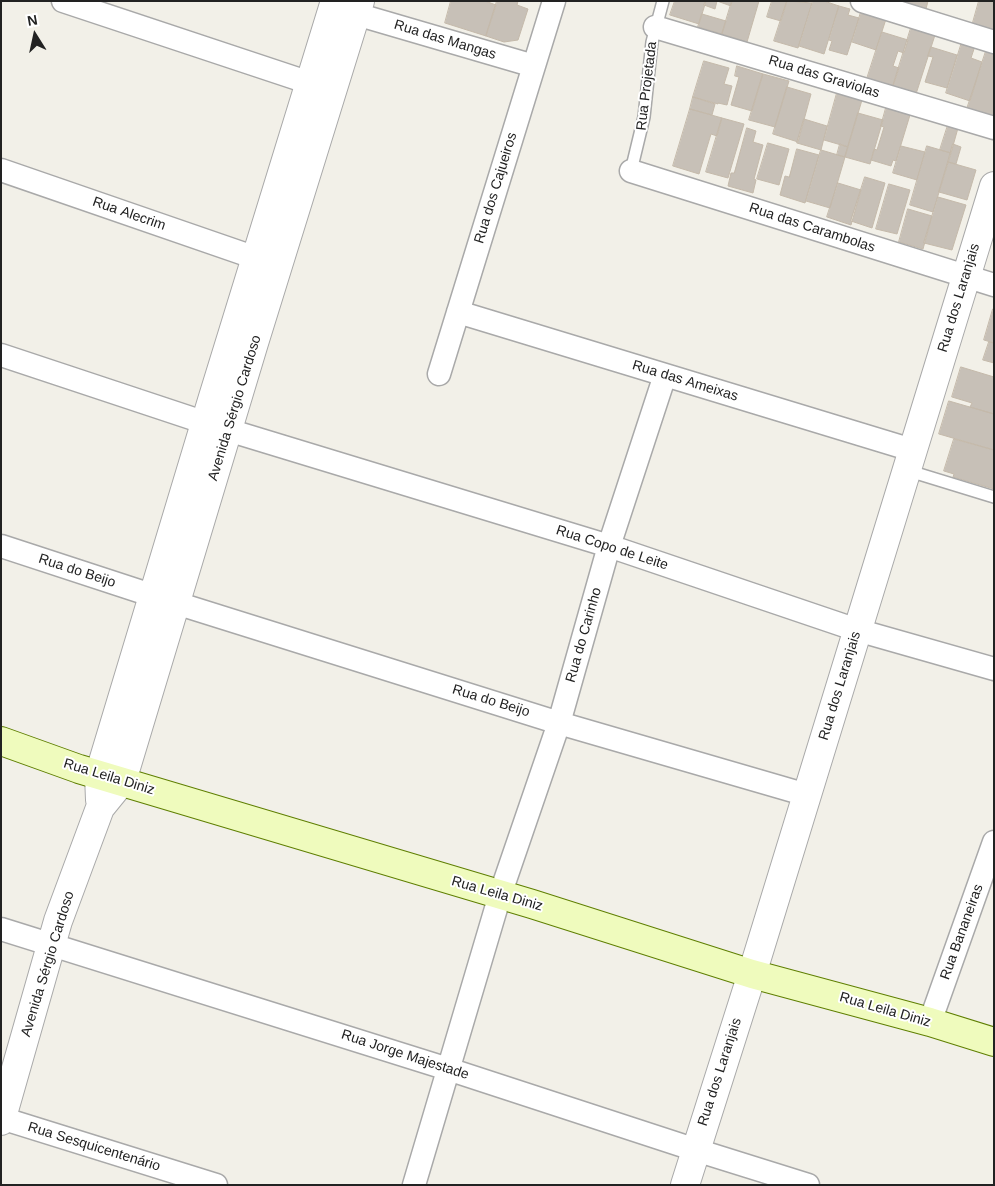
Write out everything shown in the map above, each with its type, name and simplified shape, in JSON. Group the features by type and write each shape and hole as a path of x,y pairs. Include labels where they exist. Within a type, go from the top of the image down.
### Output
{"main road":[{"name":"Rua Leila Diniz","path":"1,741 110,778 532,904 752,974 930,1022 994,1042"}],"street":[{"path":"63,1 321,86"},
{"name":"Rua dos Cajueiros","path":"439,374 554,1"},
{"path":"862,1 994,42"},
{"name":"Avenida Sérgio Cardoso","path":"2,1119 51,944 110,778 242,340 346,6"},
{"name":"Rua das Mangas","path":"346,6 534,66"},
{"name":"Rua das Graviolas","path":"655,27 994,128"},
{"name":"Rua Alecrim","path":"1,170 267,261"},
{"name":"Rua das Carambolas","path":"631,171 994,285"},
{"name":"Rua dos Laranjais","path":"685,1185 752,974 994,186"},
{"name":"Rua das Ameixas","path":"458,312 665,375 909,460"},
{"name":"Rua Copo de Leite","path":"1,355 217,427 609,546 857,630 994,669"},
{"name":"Rua do Carinho","path":"414,1185 500,896 559,723 609,546 665,375"},
{"name":"Rua do Beijo","path":"1,546 559,723 807,795"},
{"name":"Rua Bananeiras","path":"930,1022 993,851"},
{"name":"Rua Jorge Majestade","path":"1,929 448,1069 808,1185"},
{"name":"Rua Sesquicentenário","path":"2,1119 216,1185"}],"lane":[{"name":"Rua Projetada","path":"631,171 644,117 649,60 662,1"},
{"path":"909,460 994,496"}],"building":[{"path":"451,1 485,1 496,5 486,36 445,23"},
{"path":"497,1 518,1 517,5 528,9 518,40 504,42 486,36"},
{"path":"675,1 706,1 699,24 670,15"},
{"path":"706,1 717,1 715,9 704,5"},
{"path":"717,1 732,1 731,6"},
{"path":"732,1 759,1 747,42 722,34"},
{"path":"772,1 787,1 781,21 767,17"},
{"path":"787,1 812,3 798,48 774,41"},
{"path":"813,1 824,1 839,6 824,54 799,46"},
{"path":"900,1 928,1 926,9"},
{"path":"979,1 994,1 994,32 972,26"},
{"path":"839,6 850,9 848,15 859,18 847,55 829,50 832,41 829,40"},
{"path":"861,12 886,19 876,50 852,42"},
{"path":"702,14 726,21 722,34 698,27"},
{"path":"911,28 935,35 916,94 893,86"},
{"path":"882,32 908,40 904,53 898,51 893,66 899,68 892,89 866,82"},
{"path":"962,42 975,46 971,58 982,62 970,101 946,93"},
{"path":"931,47 957,55 947,88 925,82 933,57 928,56"},
{"path":"987,48 994,50 994,121 966,112"},
{"path":"704,61 729,68 724,84 732,86 727,105 693,97"},
{"path":"737,66 763,74 752,111 731,105 739,77 735,76"},
{"path":"763,74 789,81 775,127 749,120"},
{"path":"787,87 811,94 798,142 773,134"},
{"path":"837,93 862,100 848,147 824,140"},
{"path":"693,97 715,104 712,115 690,109"},
{"path":"886,108 910,115 896,161 893,160 891,166 871,160 874,149 877,150 884,127 881,126"},
{"path":"690,109 722,118 717,136 711,134 699,174 673,166"},
{"path":"858,113 883,120 870,164 845,157"},
{"path":"722,118 744,124 728,178 706,172"},
{"path":"804,119 827,126 821,150 797,143"},
{"path":"948,125 958,128 951,153 940,150"},
{"path":"747,128 756,131 753,142 763,145 754,179 756,180 753,193 728,186 731,173 734,173"},
{"path":"768,143 789,149 779,185 757,179"},
{"path":"840,144 848,147 845,157 837,155"},
{"path":"953,144 961,147 956,164 948,162"},
{"path":"901,146 925,152 917,180 893,173"},
{"path":"927,146 951,153 933,212 910,205"},
{"path":"797,149 819,155 805,203 780,195 785,176 789,177"},
{"path":"821,150 845,157 830,208 806,201"},
{"path":"948,162 976,170 967,200 939,192"},
{"path":"865,177 885,183 872,228 851,221"},
{"path":"838,183 861,190 851,225 827,217"},
{"path":"889,184 910,190 897,234 876,229"},
{"path":"938,197 966,205 952,250 924,243"},
{"path":"908,209 932,216 923,249 899,242"},
{"path":"994,309 994,343 984,340"},
{"path":"989,342 994,343 994,363 983,360"},
{"path":"961,367 994,377 994,414 970,407 972,403 952,397"},
{"path":"949,401 994,414 994,450 939,434"},
{"path":"954,439 994,450 994,489 953,477 954,474 944,471"}]}
